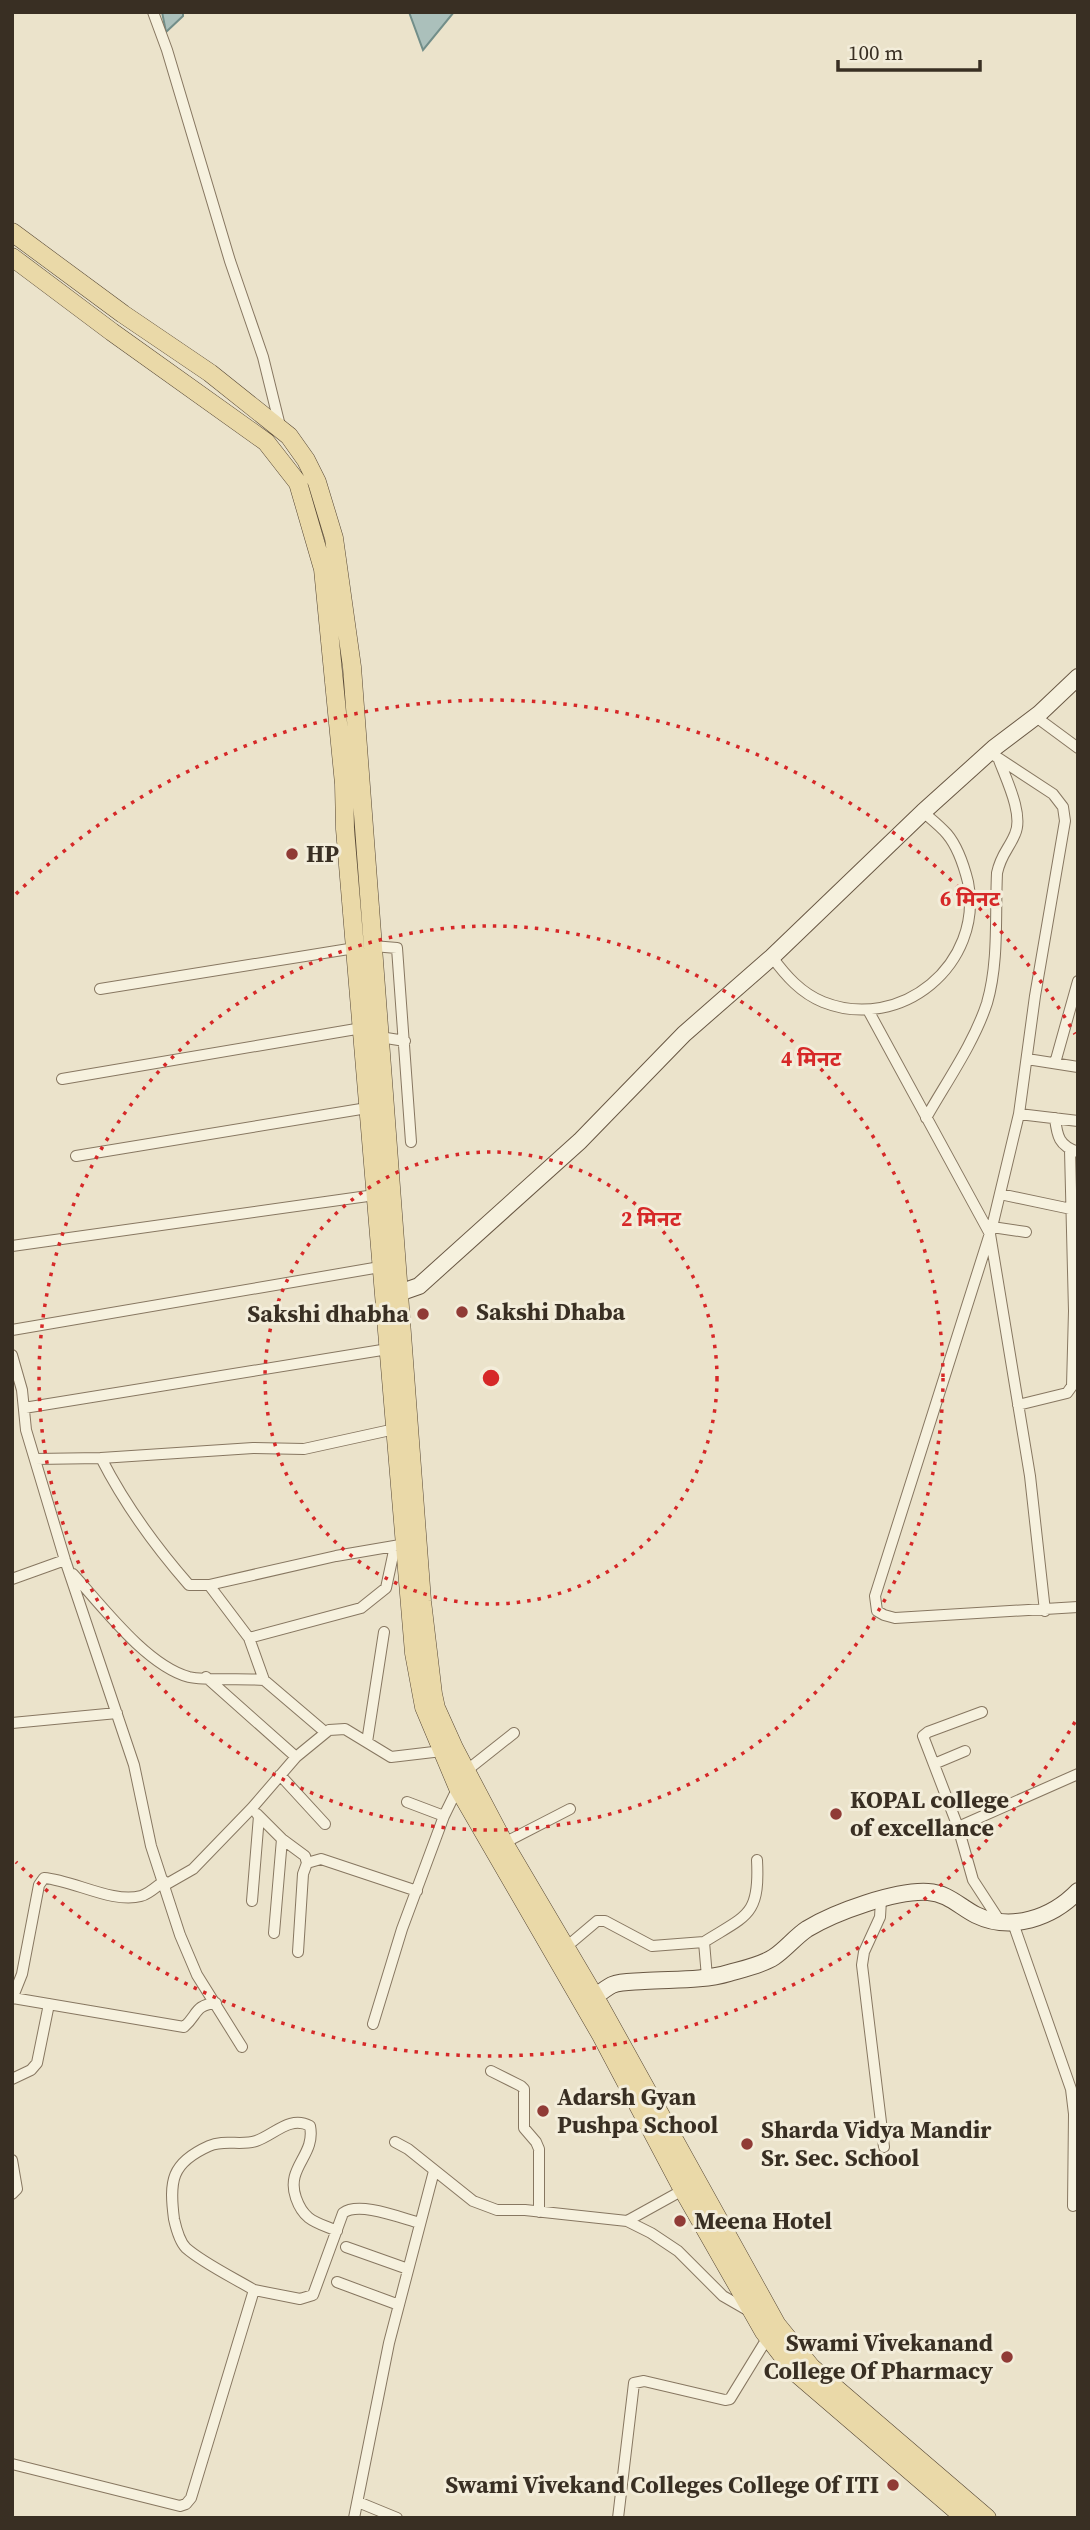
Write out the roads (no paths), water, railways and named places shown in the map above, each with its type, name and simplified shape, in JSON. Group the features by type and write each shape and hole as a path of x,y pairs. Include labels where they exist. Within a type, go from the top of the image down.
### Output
{"main road":[{"path":"12,232 123,314 211,373 289,436 317,482 331,526 340,569 352,667 364,947 362,1028 373,1057 386,1114 391,1294 388,1349 400,1545 424,1707 458,1788 601,2035 665,2139"},
{"path":"12,257 266,442 298,483 323,569 344,784 345,829 380,1037 373,1057 368,1108 380,1268 391,1294 407,1402 422,1601 436,1708 504,1843 595,1997 681,2169 791,2344 811,2367 987,2518"},
{"path":"681,2169 683,2190 754,2315 795,2372 965,2518"}],"street":[{"path":"153,12 262,357 280,429"},
{"path":"391,1294 419,1286 538,1180 580,1142 684,1034 772,957 923,812 994,753 1078,677"},
{"path":"1030,721 1078,748"},
{"path":"994,753 1053,794 1063,807 1065,821 1018,1114 1000,1194 991,1231 875,1603 877,1611 895,1618 1078,1607"},
{"path":"926,1118 976,1030 987,1003 991,982 997,873 1000,860 1014,837 1018,817 994,753"},
{"path":"772,957 785,975 803,990 823,1002 845,1008 868,1010 901,1003 930,987 953,962 967,931 971,898 964,865 948,835 923,812"},
{"path":"1065,821 1078,825"},
{"path":"100,989 364,947 397,948 411,1142"},
{"path":"1055,1063 1073,1019 1078,981"},
{"path":"868,1010 991,1231 1030,1476 1045,1611"},
{"path":"62,1079 362,1028"},
{"path":"380,1037 405,1041"},
{"path":"1027,1059 1078,1067"},
{"path":"76,1156 368,1108"},
{"path":"386,1114 410,1121"},
{"path":"1018,1114 1078,1121"},
{"path":"1018,1405 1071,1390 1076,1328 1072,1209 1074,1151 1062,1145 1056,1136 1055,1118"},
{"path":"1000,1194 1072,1209"},
{"path":"12,1246 375,1195"},
{"path":"991,1231 1026,1232"},
{"path":"12,1330 380,1268"},
{"path":"24,1408 388,1349"},
{"path":"12,1355 26,1430 67,1565 134,1765 151,1846 180,1936 197,1975 242,2047"},
{"path":"35,1459 101,1458 253,1448 304,1449 395,1429"},
{"path":"12,1433 26,1430"},
{"path":"101,1458 122,1498 160,1552 189,1585 209,1586 336,1556 400,1545 386,1588 361,1608 249,1638"},
{"path":"14,1577 67,1565"},
{"path":"67,1565 145,1652 189,1677 264,1679"},
{"path":"209,1586 249,1638 264,1679 325,1732"},
{"path":"367,1742 384,1632"},
{"path":"206,1677 296,1757"},
{"path":"982,1712 923,1736 958,1827 972,1880 1007,1923 1071,2090 1074,2114 1073,2206"},
{"path":"12,1723 117,1713"},
{"path":"216,2003 198,2008 184,2027 12,1999 22,1974 39,1885 44,1878 121,1897 134,1897 144,1895 192,1870 256,1812 296,1757 329,1730 345,1730 391,1757 442,1751"},
{"path":"373,2024 402,1929 444,1816 466,1771 514,1733"},
{"path":"934,1764 965,1751"},
{"path":"958,1827 1078,1774"},
{"path":"280,1776 325,1824"},
{"path":"407,1802 444,1816"},
{"path":"504,1843 570,1809"},
{"path":"256,1812 282,1839 304,1856 307,1863 303,1874 298,1952"},
{"path":"252,1901 256,1812"},
{"path":"274,1933 282,1839"},
{"path":"307,1863 321,1859 417,1891"},
{"path":"565,1948 600,1921 605,1921 652,1946 704,1942 750,1913 758,1886 757,1860"},
{"path":"595,1997 614,1984 727,1974 773,1958 805,1930 830,1917 857,1906 917,1892 934,1893 952,1900 974,1914 1007,1923 1054,1911 1078,1891"},
{"path":"881,1900 880,1917 864,1952 862,1965 884,2147"},
{"path":"704,1942 707,1977"},
{"path":"12,2080 31,2070 37,2063 49,2004"},
{"path":"491,2071 521,2085 524,2090 524,2128 539,2149 539,2212"},
{"path":"337,2231 303,2214 293,2191 294,2175 310,2145 310,2126 306,2123 287,2124 253,2142 222,2142 209,2146 181,2165 172,2179 171,2197 176,2230 184,2247 254,2290 300,2299 313,2295 337,2231 343,2213 354,2208 420,2223"},
{"path":"395,2141 473,2201 497,2210 627,2221 678,2251 723,2296 754,2315"},
{"path":"12,2160 16,2189 12,2194"},
{"path":"354,2518 389,2343 434,2171"},
{"path":"627,2221 683,2190"},
{"path":"346,2247 408,2269"},
{"path":"337,2282 399,2305"},
{"path":"12,2464 180,2506 186,2504 191,2498 254,2290"},
{"path":"618,2518 634,2384 644,2381 730,2399 768,2337"},
{"path":"358,2502 397,2518"}],"water":[{"path":"162,12 183,12 183,16 166,32"},
{"path":"409,12 454,12 423,50"}],"place":[{"name":"HP","path":"292,854"},
{"name":"Sakshi Dhaba","path":"462,1312"},
{"name":"Sakshi dhabha","path":"423,1314"},
{"name":"KOPAL college of excellance","path":"836,1814"},
{"name":"Adarsh Gyan Pushpa School","path":"543,2111"},
{"name":"Sharda Vidya Mandir Sr. Sec. School","path":"747,2144"},
{"name":"Meena Hotel","path":"680,2221"},
{"name":"Swami Vivekanand College Of Pharmacy","path":"1007,2357"},
{"name":"Swami Vivekand Colleges College Of ITI","path":"893,2485"}]}
